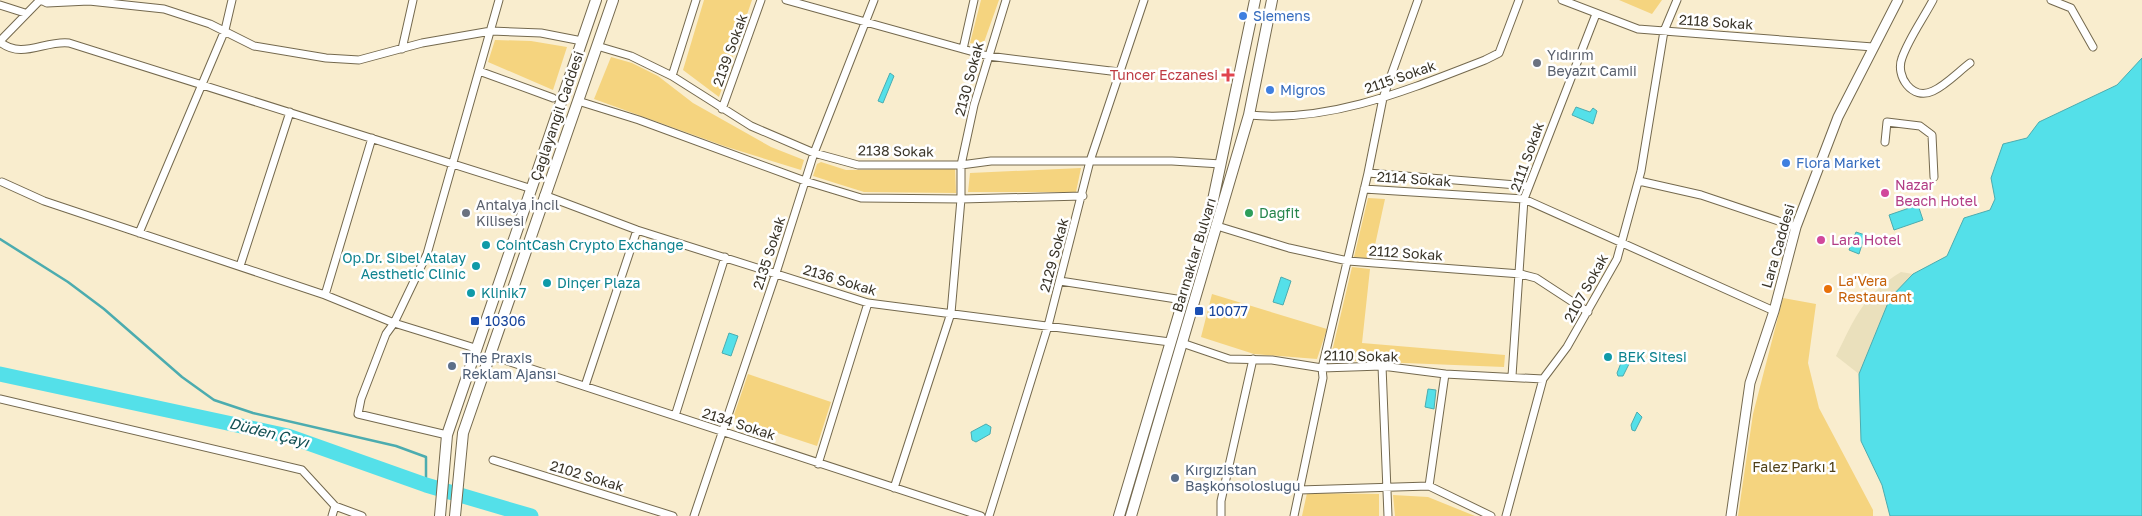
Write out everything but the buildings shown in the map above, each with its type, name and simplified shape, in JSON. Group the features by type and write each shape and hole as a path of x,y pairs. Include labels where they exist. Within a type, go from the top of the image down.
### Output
{"main road":[{"name":"Çağlayangil Caddesi","path":"440,516 447,435 529,188 596,0"},
{"name":"Çağlayangil Caddesi","path":"455,516 463,433 544,194 613,0"},
{"name":"Barınaklar Bulvarı","path":"1120,516 1221,164 1255,0"},
{"name":"Barınaklar Bulvarı","path":"1131,516 1249,115 1272,0"}],"street":[{"path":"529,188 69,43 21,51 10,49 0,41 25,13 40,0 47,3 123,2 164,9 225,30 254,46 326,58 358,60 422,42 491,31 541,33 582,41"},
{"path":"140,233 204,84 225,30 232,0"},
{"path":"402,49 413,0"},
{"path":"447,435 358,414 361,398 386,334 394,323 427,254 499,0"},
{"path":"672,76 696,0"},
{"name":"2139 Sokak","path":"722,109 761,0"},
{"path":"786,0 866,24 988,56 1119,72"},
{"name":"2135 Sokak","path":"694,516 776,273 814,153 874,0"},
{"path":"963,49 974,0"},
{"name":"2130 Sokak","path":"894,488 950,313 961,199 961,165 974,105 1006,0"},
{"name":"2129 Sokak","path":"989,516 1048,326 1083,196 1090,161 1144,0"},
{"path":"1364,188 1383,98 1418,0"},
{"name":"2115 Sokak","path":"1249,115 1281,118 1341,108 1383,98 1498,53 1520,0"},
{"name":"2118 Sokak","path":"1562,0 1638,29 1873,47"},
{"name":"2107 Sokak","path":"1506,516 1542,379 1567,347 1617,259 1639,181 1664,31 1677,0"},
{"name":"Lara Caddesi","path":"1731,516 1750,383 1774,311 1796,227 1838,117 1898,0"},
{"path":"1933,0 1901,59 1900,74 1905,85 1917,92 1932,92 1970,63"},
{"path":"2051,0 2071,8 2093,47"},
{"path":"0,5 25,13"},
{"name":"2111 Sokak","path":"1512,376 1524,200 1596,14"},
{"name":"2138 Sokak","path":"597,46 631,56 672,76 751,126 814,153 858,165 961,165 992,161 1172,161 1221,164"},
{"path":"479,71 553,98"},
{"path":"578,101 639,120 806,181 861,198 961,199 1083,196"},
{"path":"240,266 290,112"},
{"path":"1885,142 1888,122 1920,126 1932,135 1934,177"},
{"path":"325,295 372,138"},
{"path":"1368,173 1528,186"},
{"path":"1639,181 1701,195 1796,227"},
{"path":"2,182 44,201 325,295 394,323 475,348"},
{"name":"2114 Sokak","path":"1294,516 1324,378 1322,368 1364,188 1524,200 1774,311"},
{"name":"2136 Sokak","path":"544,194 637,230 868,303 1170,342"},
{"name":"2112 Sokak","path":"1217,226 1289,248 1348,261 1520,274 1536,278 1588,312"},
{"path":"585,386 637,230"},
{"path":"675,416 725,257"},
{"path":"1060,282 1183,300"},
{"path":"818,464 868,303"},
{"name":"2110 Sokak","path":"1182,343 1229,359 1253,359 1322,368 1382,366 1445,374 1542,379"},
{"name":"2134 Sokak","path":"489,355 981,516"},
{"path":"1221,516 1221,501 1253,359"},
{"path":"1382,366 1388,516"},
{"path":"1429,486 1445,374"},
{"path":"0,399 302,470 334,506 362,516"},
{"name":"2102 Sokak","path":"493,460 673,516"},
{"path":"1299,490 1429,486 1491,516"},
{"path":"332,516 334,506"}],"green space":[{"path":"704,0 752,0 719,97 683,70"},
{"path":"981,0 999,0 983,45 970,43"},
{"path":"1619,0 1662,0 1652,14"},
{"path":"495,40 531,41 567,47 553,90 488,62"},
{"path":"611,57 632,63 658,76 693,103 771,147 804,160 801,170 727,147 594,99"},
{"path":"821,162 846,170 955,169 956,193 864,192 813,176 817,164"},
{"path":"1081,168 1076,192 968,192 970,173"},
{"path":"1368,198 1385,199 1372,259 1354,257"},
{"path":"1352,267 1370,269 1362,343 1505,355 1504,367 1330,360"},
{"path":"1212,294 1327,329 1317,359 1254,354 1201,337"},
{"name":"Falez Parkı 1","path":"1783,298 1816,304 1808,363 1819,408 1873,510 1873,516 1738,516 1753,414"},
{"path":"748,374 831,402 817,446 733,418"},
{"path":"1307,493 1379,494 1379,516 1302,516"},
{"path":"1393,495 1428,497 1475,516 1395,516"}],"sand":[{"path":"1901,272 1913,274 1890,298 1859,374 1836,356 1861,308 1877,289"}],"water":[{"path":"2142,58 2142,516 1890,516 1882,485 1861,441 1859,374 1890,298 1913,274 1947,256 1964,218 1990,210 1995,199 1991,178 2003,144 2027,138 2039,122 2117,85"},
{"path":"890,73 894,76 883,103 878,101"},
{"path":"1576,107 1590,112 1593,108 1597,111 1593,124 1572,115"},
{"path":"1918,205 1923,220 1894,230 1889,215"},
{"path":"1856,232 1865,235 1859,254 1849,250"},
{"path":"1281,277 1291,281 1283,305 1273,302"},
{"path":"729,333 738,336 731,356 722,353"},
{"path":"1627,356 1631,360 1623,376 1618,376 1617,373 1623,358"},
{"path":"1428,389 1436,390 1434,409 1425,407"},
{"path":"1637,412 1642,417 1635,431 1632,430 1631,425"},
{"path":"986,424 991,427 990,434 976,442 972,440 971,432"}],"waterway":[{"path":"0,239 68,282 104,309 182,377 214,400 253,413 396,446 426,457 426,485"},
{"name":"Düden Çayı","path":"0,374 288,436 426,485 531,516"}],"place":[{"name":"Siemens","path":"1243,16"},
{"name":"Yıdırım Beyazıt Camii","path":"1537,63"},
{"name":"Tuncer Eczanesi","path":"1228,75"},
{"name":"Migros","path":"1270,90"},
{"name":"Flora Market","path":"1786,163"},
{"name":"Nazar Beach Hotel","path":"1885,193"},
{"name":"Antalya İncil Kilisesi","path":"466,213"},
{"name":"Dağfit","path":"1249,213"},
{"name":"Lara Hotel","path":"1821,240"},
{"name":"CointCash Crypto Exchange","path":"486,245"},
{"name":"Op.Dr. Sibel Atalay Aesthetic Clinic","path":"476,266"},
{"name":"Dinçer Plaza","path":"547,283"},
{"name":"La'Vera Restaurant","path":"1828,289"},
{"name":"Klinik7","path":"471,293"},
{"name":"10077","path":"1199,311"},
{"name":"10306","path":"475,321"},
{"name":"BEK Sitesi","path":"1608,357"},
{"name":"The Praxis Reklam Ajansı","path":"452,366"},
{"name":"Kırgızistan Başkonsolosluğu","path":"1175,478"}]}
